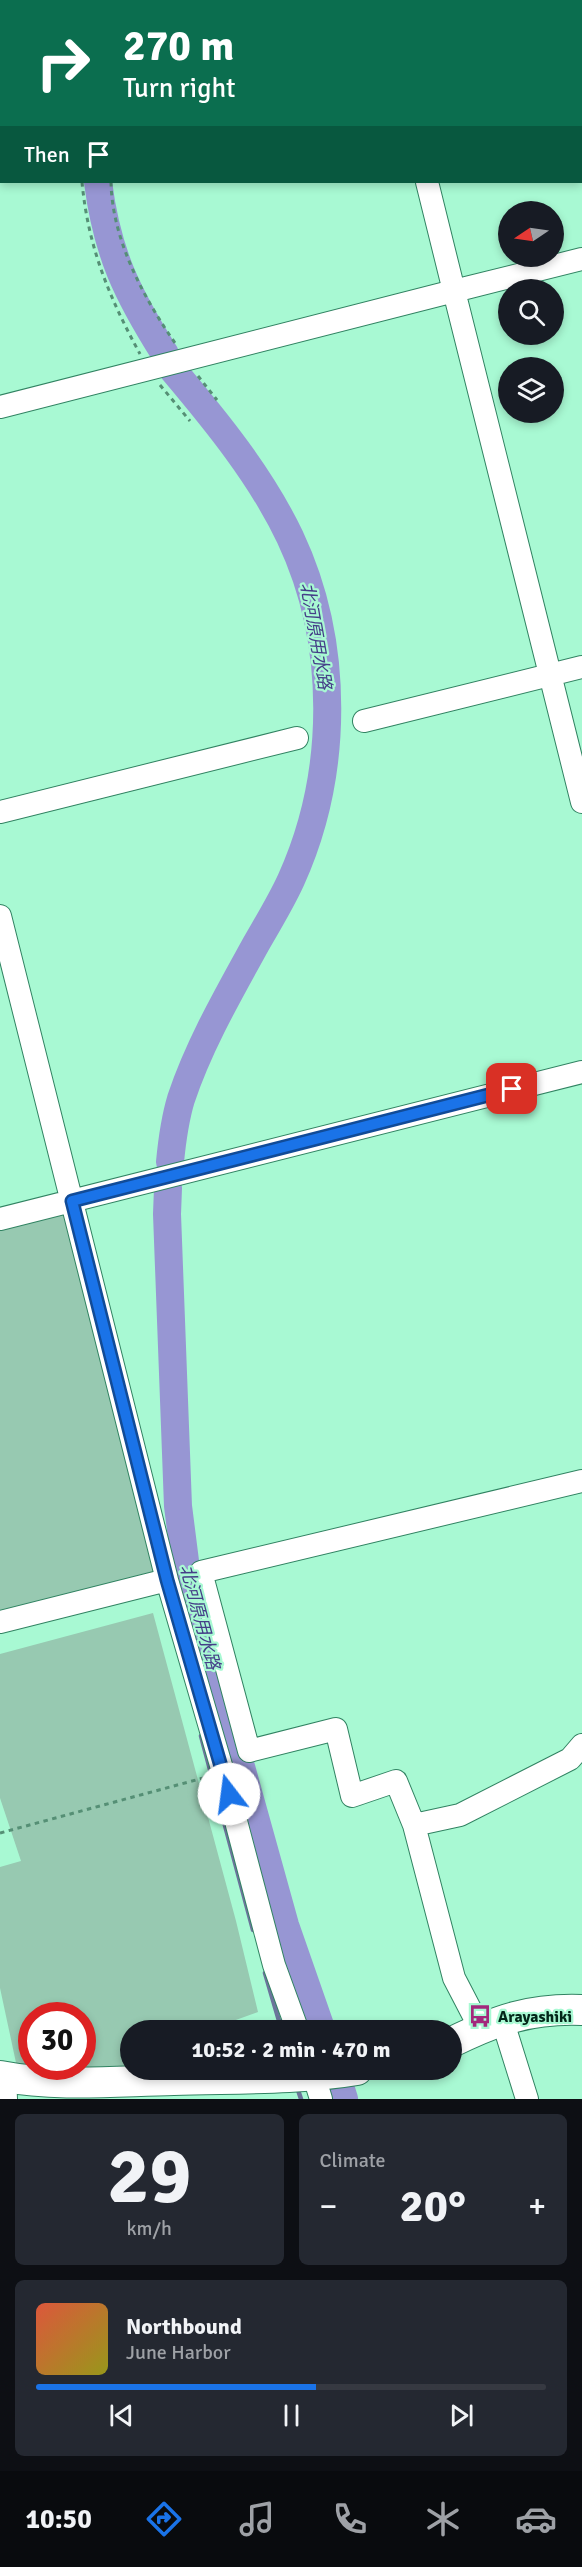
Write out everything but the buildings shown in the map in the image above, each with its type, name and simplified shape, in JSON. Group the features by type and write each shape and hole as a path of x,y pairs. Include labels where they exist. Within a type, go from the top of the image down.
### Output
{"main road":[{"path":"462,2037 491,2023 532,2012 582,2010"},
{"path":"4,2084 95,2082 173,2089 290,2080"}],"street":[{"path":"427,183 582,802"},
{"path":"0,407 582,259"},
{"path":"364,721 582,667"},
{"path":"0,812 297,738"},
{"path":"0,916 167,1580 223,1772 274,1965 294,2020"},
{"path":"0,1219 582,1072"},
{"path":"527,2099 491,2023 454,1978 414,1825 396,1781 352,1796 336,1729 249,1751 201,1572 582,1481"},
{"path":"0,1622 167,1580"},
{"path":"414,1825 460,1815 570,1760 582,1745"}],"path":[{"path":"82,183 85,215 96,260 112,301 149,370 190,421"},
{"path":"111,183 116,218 138,281 156,316 185,360 217,400"},
{"path":"0,1833 223,1772"}],"green space":[{"path":"62,1208 156,1573 0,1610 0,1224"},
{"path":"153,1613 236,1921 258,2012 236,2020 120,2020 120,2070 96,2071 96,2002 18,2002 18,2072 0,1988 0,1867 21,1861 0,1798 0,1654"}],"waterway":[{"name":"北河原用水路","path":"98,183 113,252 129,292 165,354"},
{"name":"北河原用水路","path":"170,1162 174,1130 188,1079 225,1000 291,880 307,839 318,797 325,753 327,708 325,664 318,620 306,578 290,537 252,471 173,370"},
{"name":"北河原用水路","path":"168,1188 167,1214 178,1506 186,1569 285,1925 318,2020"},
{"path":"201,1736 253,1930"},
{"path":"265,1973 279,2020"},
{"name":"北河原用水路","path":"339,2083 344,2099"},
{"path":"297,2087 301,2099"}],"place":[{"name":"Arayashiki","path":"480,2016"}],"route":[{"path":"229,1794 167,1580 72,1201 512,1089"}]}
